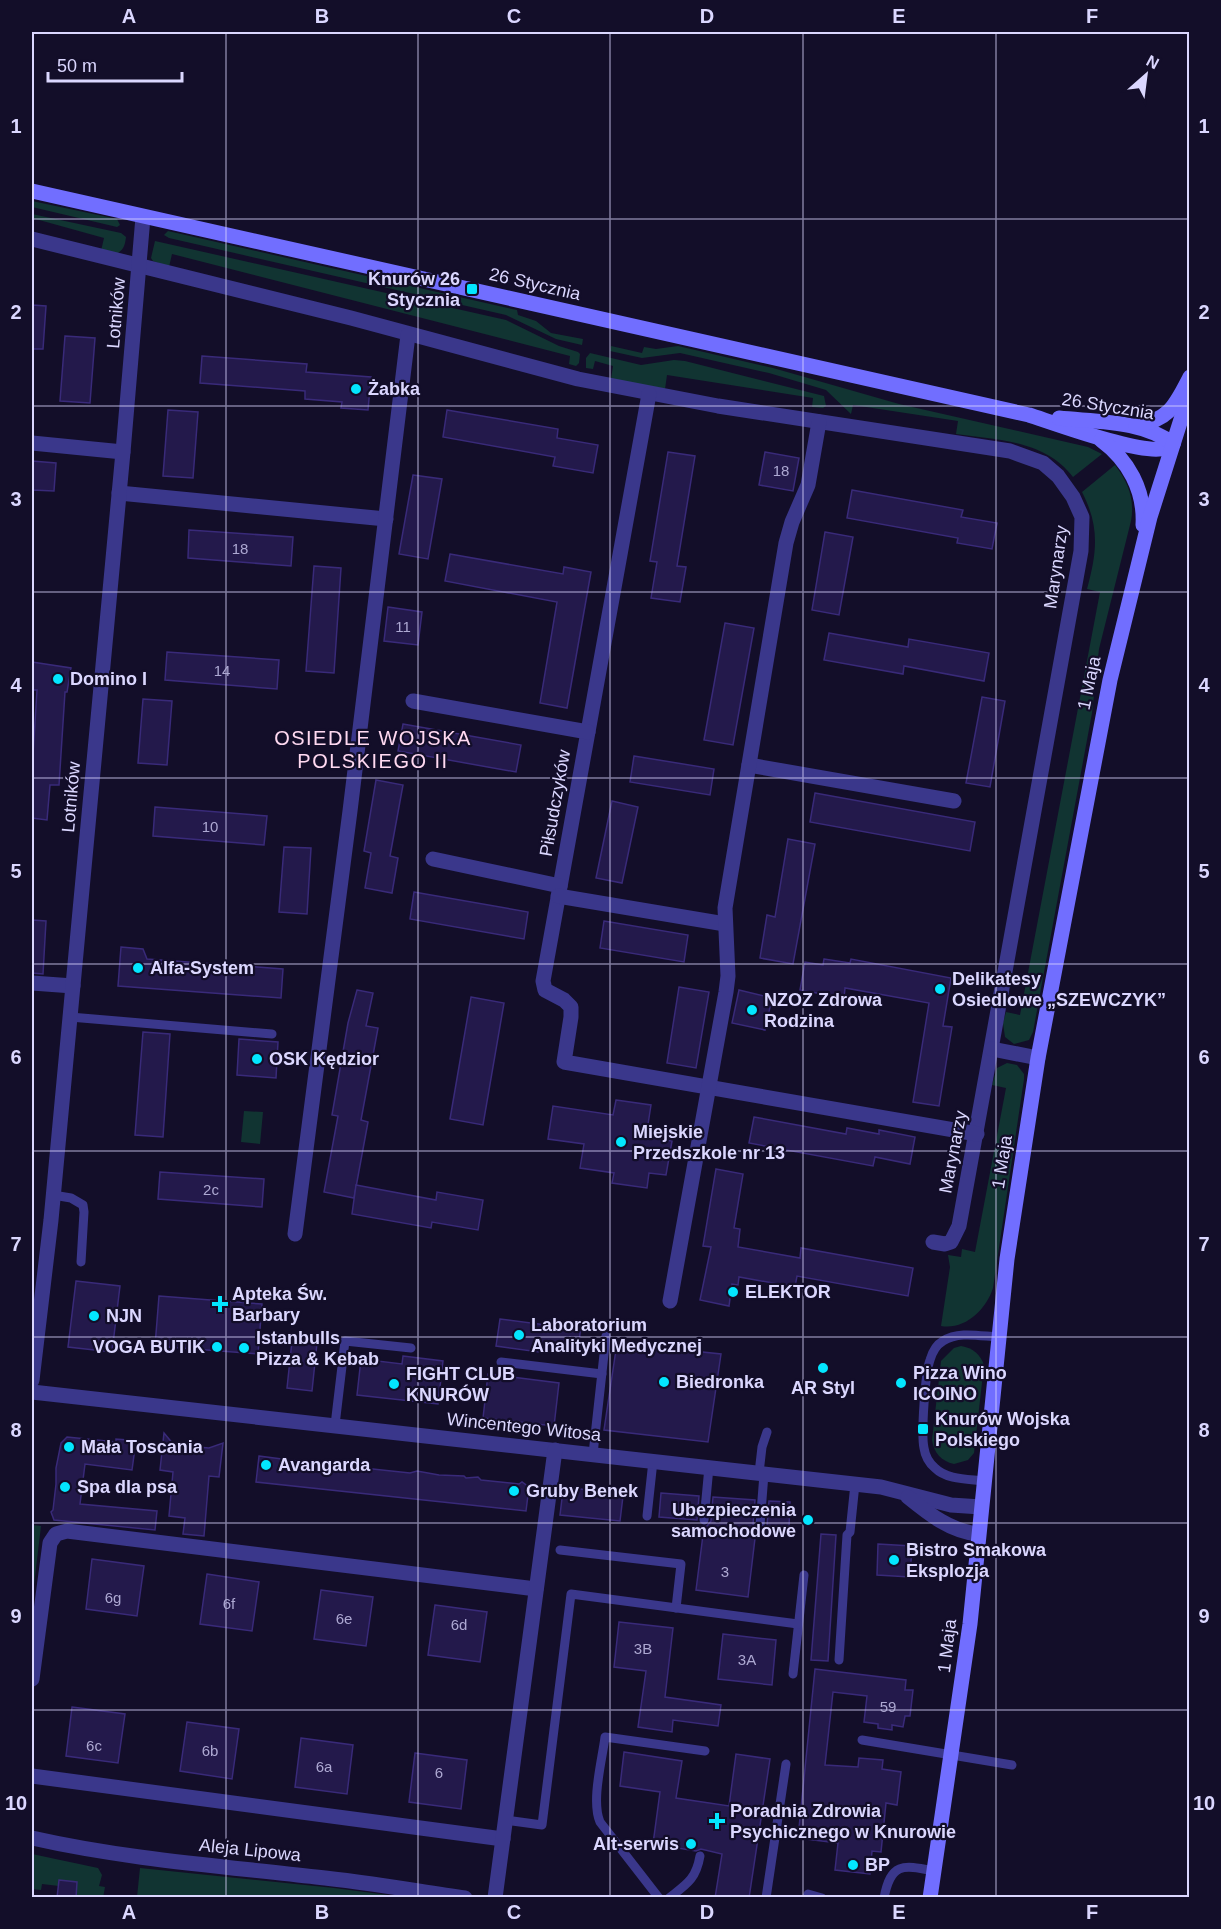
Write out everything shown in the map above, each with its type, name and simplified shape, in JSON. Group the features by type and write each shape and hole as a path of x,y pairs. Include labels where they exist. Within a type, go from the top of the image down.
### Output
{"street":[{"name":"26 Stycznia","path":"32,191 1029,415 1099,438 1156,449 1164,449 1173,444 1149,429 1029,415"},
{"name":"Lotników","path":"32,1380 73,986 143,217"},
{"name":"Marynarzy","path":"32,239 357,320 578,379 649,394 1022,454 1043,463 1058,476 1073,497 1082,517 1081,551 958,1231 948,1243 933,1242"},
{"path":"295,1234 350,811 408,335"},
{"path":"1133,427 1151,423 1163,417 1172,408 1190,377"},
{"name":"1 Maja","path":"930,1898 970,1624 997,1337 1007,1259 1038,1058 1105,703 1140,556 1190,391"},
{"name":"Piłsudczyków","path":"649,394 543,986 545,990 564,1000 571,1007 572,1017 564,1062 977,1134"},
{"path":"670,1301 728,976 726,908 786,543 792,522 808,485 819,422"},
{"path":"1099,438 1114,450 1128,467 1140,495 1144,518 1140,556"},
{"path":"32,443 123,452"},
{"path":"119,493 386,519"},
{"path":"413,701 588,732"},
{"path":"749,765 954,801"},
{"path":"433,859 559,891 725,924"},
{"path":"32,983 73,986"},
{"path":"992,1048 1038,1058"},
{"name":"Wincentego Witosa","path":"32,1392 888,1488 951,1505 981,1508"},
{"path":"495,1898 555,1450"},
{"name":"Wincentego Witosa","path":"904,1493 952,1527 978,1534"},
{"path":"32,1679 50,1543 57,1534 67,1531 536,1589"},
{"path":"32,1776 503,1839"},
{"name":"Aleja Lipowa","path":"32,1838 138,1857 341,1879 465,1898"}],"lane":[{"path":"70,1017 272,1034"},
{"path":"53,1195 70,1198 83,1205 81,1262"},
{"path":"984,1481 958,1479 945,1475 935,1469 928,1460 923,1440 928,1366 934,1349 942,1341 955,1335 997,1337"},
{"path":"593,1454 606,1336"},
{"path":"335,1425 345,1341 411,1348"},
{"path":"501,1362 602,1374"},
{"path":"760,1525 762,1447 766,1432"},
{"path":"647,1516 653,1461"},
{"path":"704,1521 709,1467"},
{"path":"838,1660 847,1535 850,1532 855,1484"},
{"path":"560,1550 681,1564 676,1608"},
{"path":"793,1674 804,1575"},
{"path":"505,1820 542,1825 571,1594 798,1624"},
{"path":"658,1898 600,1822 597,1814 597,1796 605,1737 705,1751"},
{"path":"862,1740 1012,1765"},
{"path":"766,1898 786,1764"},
{"path":"669,1898 693,1879 700,1856"},
{"path":"884,1898 890,1876 902,1868 934,1871"},
{"path":"807,1898 808,1894 822,1898"}],"green space":[{"path":"32,201 117,219 120,225 117,227 32,207"},
{"path":"32,214 121,233 126,237 125,245 116,254 101,251 104,238 32,218"},
{"path":"168,231 517,310 518,315 536,321 551,333 583,339 582,345 556,339 506,315 169,238 164,235"},
{"path":"155,241 506,320 559,346 578,352 580,354 579,363 576,366 569,364 570,356 172,254 169,267 151,258"},
{"path":"611,346 642,353 644,347 656,349 678,346 773,368 899,404 1088,447 1102,454 1073,477 1062,465 1035,449 1004,440 956,434 958,421 853,405 851,414 826,390 769,373 680,353 642,358 610,351"},
{"path":"590,353 641,365 674,360 685,361 824,396 826,406 812,407 813,398 667,375 665,389 611,379 613,366 595,361 593,369 586,368 586,358"},
{"path":"1115,465 1129,491 1132,505 1131,521 1099,649 1092,713 1033,1032 1029,1040 1014,1044 1005,1037 1003,1023 1006,1012 1020,1015 1100,592 1087,589 1095,540 1092,517 1082,492"},
{"path":"1007,1063 1017,1065 1024,1074 1024,1079 993,1288 985,1304 973,1317 958,1325 941,1326 950,1267 948,1255 961,1257 962,1249 975,1252 1006,1088 992,1085 997,1068"},
{"path":"244,1111 263,1112 260,1144 241,1142"},
{"path":"961,1346 975,1352 984,1365 974,1453 968,1460 954,1464 939,1456 932,1440 941,1361 954,1348"},
{"path":"32,1525 41,1526 32,1602"},
{"path":"32,1854 98,1868 102,1875 99,1886 105,1887 103,1898 76,1897 77,1882 59,1886 42,1884 41,1890 32,1889"},
{"path":"140,1868 334,1888 403,1897 137,1897"}],"building":[{"path":"32,305 46,306 43,349 32,349"},
{"path":"65,336 95,338 90,403 60,401"},
{"path":"202,356 307,364 306,372 371,377 368,410 341,408 342,402 305,399 305,391 200,383"},
{"path":"168,410 198,412 193,478 163,476"},
{"path":"447,410 558,429 557,438 598,445 593,473 553,466 555,457 443,437"},
{"path":"668,452 695,456 677,566 686,567 680,602 651,598 657,562 650,561"},
{"path":"765,452 799,458 793,491 759,485"},
{"path":"32,461 56,463 54,491 32,490"},
{"path":"413,475 442,479 428,559 399,554"},
{"path":"852,490 963,510 961,517 997,523 992,549 957,543 958,538 847,518"},
{"path":"189,530 293,537 291,566 188,558"},
{"path":"825,532 853,537 839,615 812,610"},
{"path":"450,554 563,574 564,567 591,572 567,708 540,703 557,602 445,581"},
{"path":"314,566 341,568 334,673 306,671"},
{"path":"388,607 422,612 418,645 384,641"},
{"path":"725,623 754,628 733,745 704,740"},
{"path":"829,633 908,647 909,639 989,653 984,681 904,666 903,674 824,660"},
{"path":"167,652 279,660 277,689 165,680"},
{"path":"32,662 71,668 67,692 65,692 59,785 50,785 47,820 32,818 32,771 37,690 32,690"},
{"path":"982,697 1005,701 990,787 966,783"},
{"path":"143,699 172,701 167,765 138,763"},
{"path":"403,724 521,745 516,772 398,751"},
{"path":"634,756 714,769 710,795 630,782"},
{"path":"376,780 403,785 390,856 398,858 392,893 365,888 371,853 364,851"},
{"path":"815,793 975,822 970,851 810,822"},
{"path":"612,801 638,807 622,883 596,878"},
{"path":"155,807 267,816 264,845 153,836"},
{"path":"788,839 815,844 793,964 760,958 767,915 775,917"},
{"path":"284,847 311,848 307,914 279,912"},
{"path":"414,892 528,912 524,939 410,919"},
{"path":"32,920 46,921 43,974 32,973"},
{"path":"604,921 688,935 684,962 600,948"},
{"path":"121,947 143,949 147,959 283,969 281,998 118,986"},
{"path":"824,959 850,963 851,959 951,978 943,1026 952,1027 939,1106 913,1102 929,1003 845,988 844,998 800,990 805,962 823,965"},
{"path":"679,987 709,992 696,1068 667,1063"},
{"path":"357,990 373,993 366,1026 378,1028 361,1120 368,1122 354,1198 324,1192 338,1116 332,1115 348,1023"},
{"name":"NZOZ Zdrowa Rodzina","path":"739,990 772,998 765,1030 732,1023"},
{"path":"471,997 504,1003 483,1125 450,1119"},
{"path":"143,1032 170,1034 163,1137 135,1135"},
{"name":"OSK Kędzior","path":"239,1039 278,1042 276,1078 237,1075"},
{"name":"Miejskie Przedszkole nr 13","path":"616,1100 651,1105 646,1137 672,1141 666,1175 649,1173 647,1188 612,1183 614,1173 580,1168 584,1144 548,1139 553,1106 613,1115"},
{"path":"754,1117 846,1134 847,1128 879,1134 879,1130 915,1137 910,1164 875,1157 873,1166 749,1143"},
{"path":"716,1169 743,1174 734,1228 740,1229 738,1247 800,1258 801,1248 913,1268 908,1296 797,1276 795,1287 739,1277 738,1285 732,1284 729,1306 700,1300 711,1247 703,1246"},
{"path":"160,1172 264,1179 262,1207 158,1199"},
{"path":"356,1185 436,1200 437,1192 483,1200 478,1230 432,1222 431,1228 352,1214"},
{"name":"NJN","path":"76,1281 120,1286 112,1352 68,1347"},
{"path":"159,1296 262,1304 258,1354 155,1346"},
{"path":"500,1319 546,1325 547,1320 581,1324 578,1353 539,1348 539,1352 496,1346"},
{"path":"292,1341 317,1343 312,1391 287,1388"},
{"name":"Biedronka","path":"617,1343 721,1354 708,1442 604,1430"},
{"path":"403,1356 443,1361 438,1404 357,1395 361,1359 402,1364"},
{"path":"488,1374 559,1383 554,1426 483,1418"},
{"path":"164,1433 174,1445 209,1448 223,1443 219,1477 209,1476 204,1536 183,1534 185,1518 169,1516 173,1472 160,1470"},
{"path":"67,1437 116,1442 116,1439 128,1440 135,1448 132,1470 85,1464 80,1504 157,1511 155,1530 54,1520 51,1512 56,1484 56,1468 61,1443"},
{"path":"259,1456 313,1461 318,1465 324,1462 410,1473 417,1471 519,1484 522,1482 529,1487 526,1511 256,1482"},
{"path":"571,1488 623,1496 620,1521 560,1515 563,1490"},
{"path":"661,1493 699,1496 697,1520 659,1517"},
{"path":"713,1497 755,1500 753,1524 756,1530 748,1597 696,1590 704,1527 711,1521"},
{"path":"769,1501 790,1502 789,1527 767,1526"},
{"path":"821,1534 836,1535 828,1661 811,1660"},
{"name":"Bistro Smakowa Eksplozja","path":"878,1544 912,1546 910,1577 877,1575"},
{"path":"92,1559 144,1566 137,1616 86,1609"},
{"path":"207,1574 259,1582 252,1631 200,1624"},
{"path":"321,1590 373,1597 366,1646 314,1639"},
{"path":"435,1605 487,1612 480,1662 428,1655"},
{"path":"619,1622 673,1628 665,1697 721,1705 718,1726 673,1720 672,1732 638,1727 646,1671 614,1667"},
{"path":"723,1634 776,1640 772,1685 718,1679"},
{"path":"815,1669 906,1680 905,1690 913,1690 910,1716 905,1716 903,1727 892,1725 892,1730 878,1728 878,1724 864,1722 867,1696 833,1692 825,1765 858,1767 859,1758 883,1760 882,1769 901,1772 897,1805 886,1803 881,1852 872,1851 870,1874 835,1870 838,1843 798,1838"},
{"path":"72,1707 125,1714 118,1763 66,1756"},
{"path":"187,1722 239,1729 232,1779 180,1771"},
{"path":"301,1738 353,1745 347,1794 295,1787"},
{"path":"624,1752 682,1761 676,1798 729,1806 736,1754 770,1759 749,1898 715,1898 722,1854 701,1849 696,1851 653,1844 660,1792 620,1786"},
{"path":"415,1753 467,1760 461,1809 409,1802"},
{"path":"59,1880 77,1882 76,1898 57,1898"}],"place":[{"name":"Knurów 26 Stycznia","path":"472,289"},
{"name":"Żabka","path":"356,389"},
{"name":"Domino I","path":"58,679"},
{"name":"Alfa-System","path":"138,968"},
{"name":"Delikatesy Osiedlowe „SZEWCZYK”","path":"940,989"},
{"name":"NZOZ Zdrowa Rodzina","path":"752,1010"},
{"name":"OSK Kędzior","path":"257,1059"},
{"name":"Miejskie Przedszkole nr 13","path":"621,1142"},
{"name":"ELEKTOR","path":"733,1292"},
{"name":"Apteka Św. Barbary","path":"220,1304"},
{"name":"NJN","path":"94,1316"},
{"name":"Laboratorium Analityki Medycznej","path":"519,1335"},
{"name":"VOGA BUTIK","path":"217,1347"},
{"name":"Istanbulls Pizza & Kebab","path":"244,1348"},
{"name":"AR Styl","path":"823,1368"},
{"name":"Biedronka","path":"664,1382"},
{"name":"Pizza Wino ICOINO","path":"901,1383"},
{"name":"FIGHT CLUB KNURÓW","path":"394,1384"},
{"name":"Knurów Wojska Polskiego","path":"923,1429"},
{"name":"Mała Toscania","path":"69,1447"},
{"name":"Avangarda","path":"266,1465"},
{"name":"Spa dla psa","path":"65,1487"},
{"name":"Gruby Benek","path":"514,1491"},
{"name":"Ubezpieczenia samochodowe","path":"808,1520"},
{"name":"Bistro Smakowa Eksplozja","path":"894,1560"},
{"name":"Poradnia Zdrowia Psychicznego w Knurowie","path":"717,1821"},
{"name":"Alt-serwis","path":"691,1844"},
{"name":"BP","path":"853,1865"}],"district":[{"name":"OSIEDLE WOJSKA POLSKIEGO II","path":"373,750"}]}
